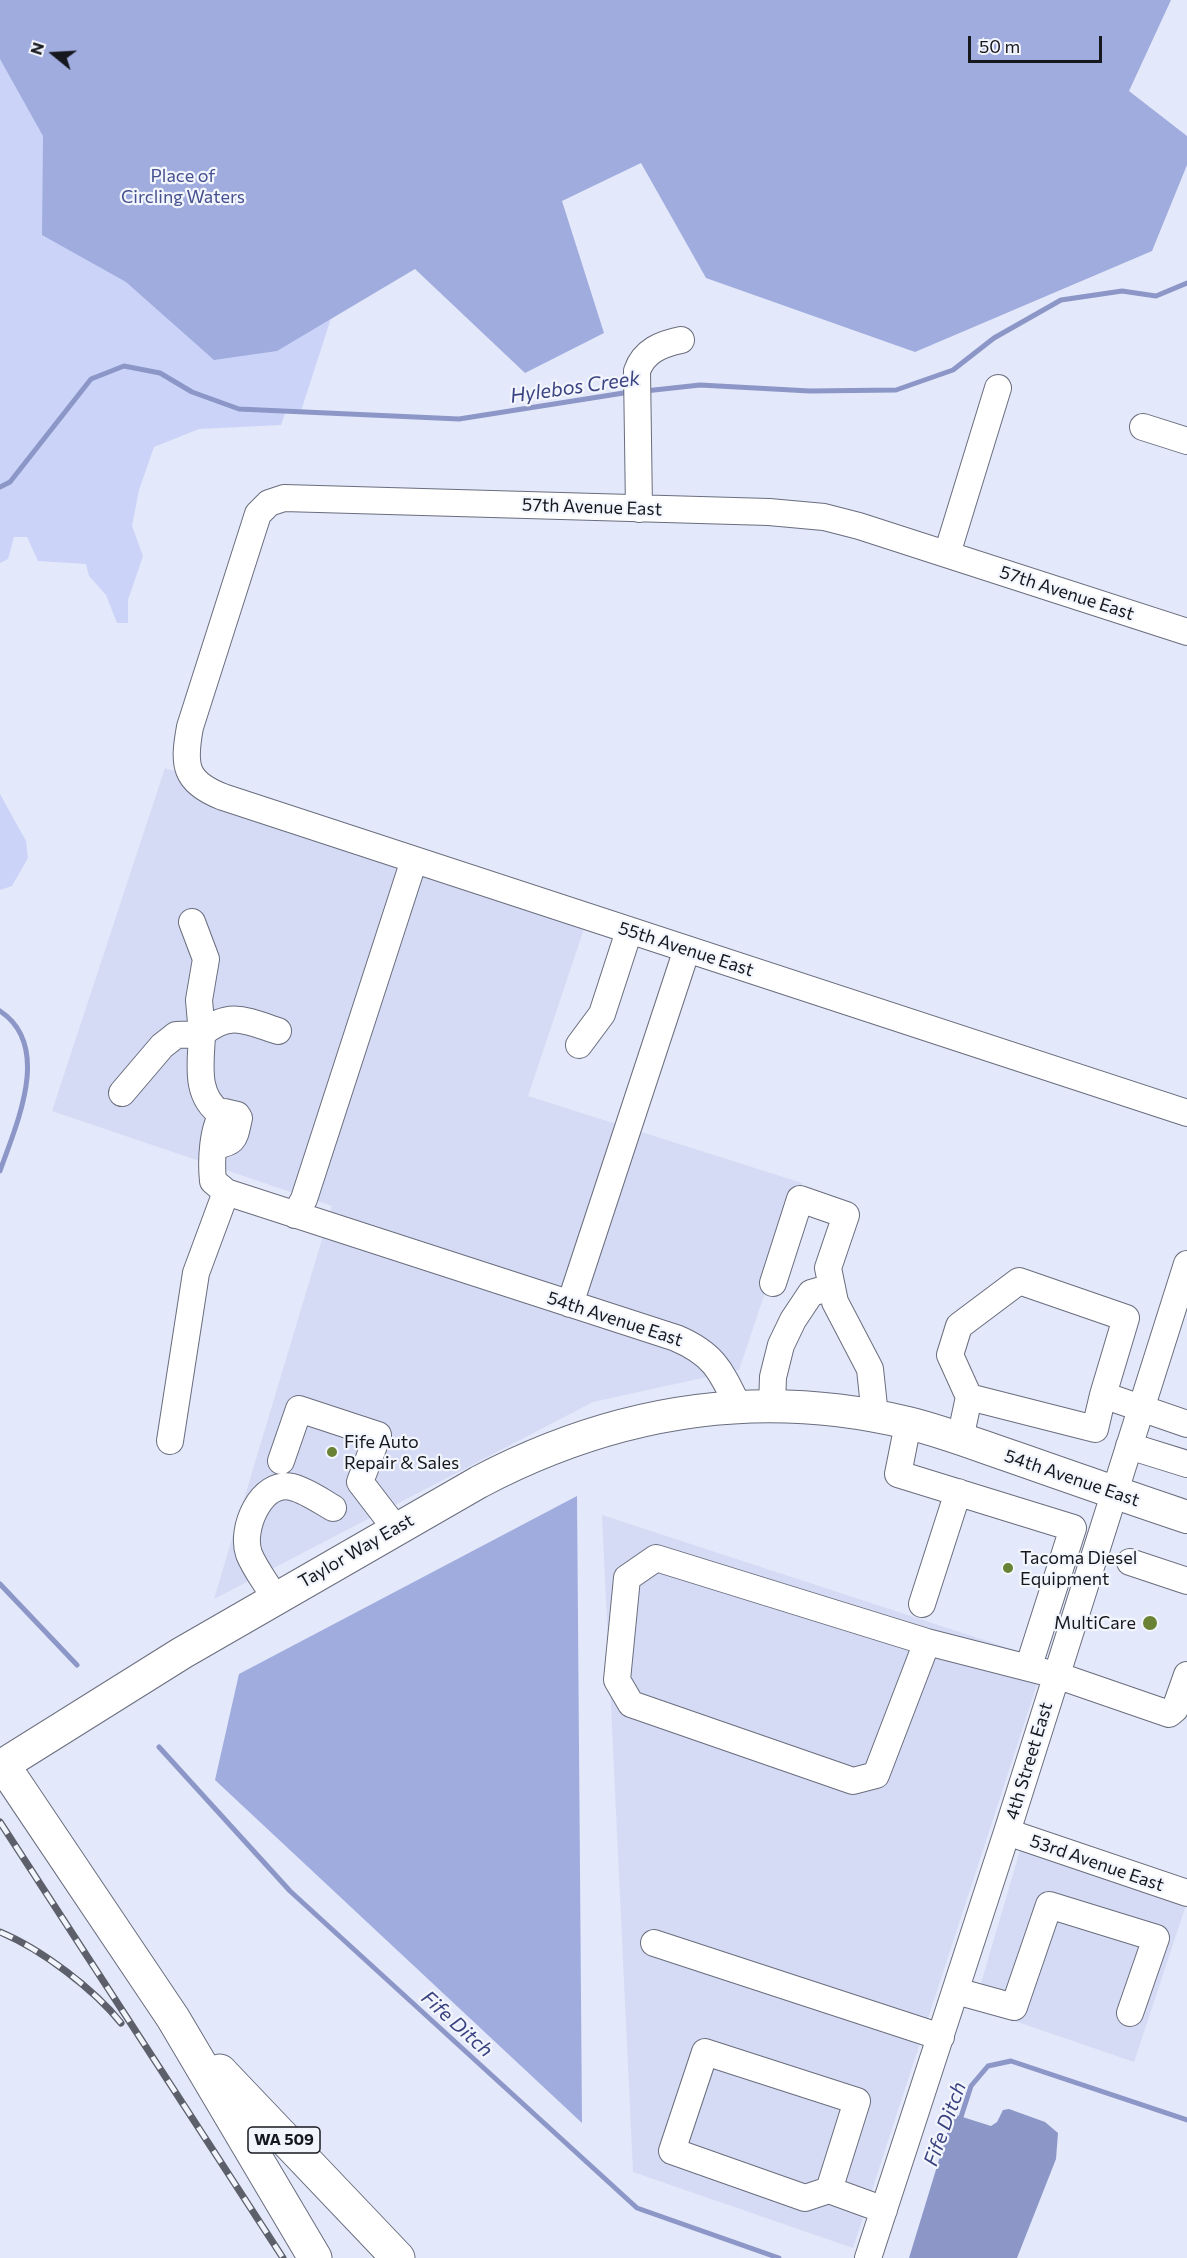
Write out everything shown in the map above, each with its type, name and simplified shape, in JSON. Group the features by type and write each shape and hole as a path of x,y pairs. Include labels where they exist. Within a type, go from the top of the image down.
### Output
{"highway":[{"name":"WA 509","path":"1,1759 173,2018 315,2258"},
{"name":"WA 509","path":"173,2018 255,2110 398,2258"}],"main road":[{"name":"54th Avenue East","path":"738,1406 772,1406 875,1416 908,1424 960,1439 1187,1517"},
{"name":"Taylor Way East","path":"1,1759 275,1598 512,1464 583,1435 659,1416 738,1406"}],"street":[{"path":"639,509 637,389 640,363 646,354 667,343 681,340"},
{"path":"947,554 998,388"},
{"path":"1143,427 1187,441"},
{"name":"57th Avenue East","path":"190,775 186,753 190,727 258,514 269,503 284,498 824,517 947,554 1187,632"},
{"name":"55th Avenue East","path":"190,775 199,785 223,797 1187,1113"},
{"path":"295,1215 304,1199 414,860"},
{"path":"170,1441 196,1273 226,1192 213,1181 215,1146 221,1114 210,1106 200,1082 202,1034 199,1000 206,959 192,922"},
{"path":"579,1045 602,1014 629,931"},
{"path":"570,1304 687,949"},
{"path":"122,1094 162,1046 176,1035 202,1034 216,1022 230,1019 251,1022 278,1031"},
{"name":"54th Avenue East","path":"226,1192 676,1338 704,1352 722,1373 738,1406"},
{"path":"773,1282 801,1199 846,1215 828,1268 835,1302 870,1369 875,1416"},
{"name":"4th Street East","path":"868,2258 956,1991 1187,1264"},
{"path":"960,1439 969,1396 950,1355 959,1326 1019,1281 1126,1318 1095,1430 969,1396"},
{"path":"772,1406 773,1377 781,1345 793,1320 811,1293 832,1287"},
{"path":"1103,1395 1187,1424"},
{"path":"281,1461 299,1408 378,1435 360,1482 396,1529"},
{"path":"908,1424 898,1474 1073,1528 1032,1656"},
{"path":"1129,1446 1187,1464"},
{"path":"275,1598 249,1552 249,1524 259,1502 275,1488 292,1486 333,1508"},
{"path":"922,1604 958,1492"},
{"path":"927,1642 876,1774 854,1781 631,1704 617,1680 627,1578 656,1558 927,1642 1056,1675 1169,1714 1176,1709 1187,1676"},
{"path":"1130,1562 1187,1581"},
{"path":"1048,1609 1074,1618"},
{"name":"53rd Avenue East","path":"1007,1832 1187,1893"},
{"path":"956,1991 1014,2007 1049,1905 1156,1938 1130,2013"},
{"path":"654,1943 940,2037"},
{"path":"829,2190 857,2101 705,2052 672,2151 805,2198 829,2190 884,2210"}],"shaded area":[{"path":"165,768 589,914 528,1096 802,1183 739,1370 593,1402 214,1599 332,1206 52,1111"},
{"path":"602,1515 1045,1660 853,2248 633,2172"},
{"path":"1021,1847 1187,1902 1134,2062 974,2007"},
{"path":"1009,2109 1045,2122 1058,2133 1056,2159 1017,2258 909,2258 953,2114 991,2126 997,2122 1003,2110"}],"green space":[{"name":"Place of Circling Waters","path":"0,0 434,0 301,411 286,411 281,425 199,429 154,447 139,490 132,526 143,556 128,600 128,623 117,623 106,595 89,576 86,564 38,561 27,537 14,537 8,559 0,563"},
{"path":"0,0 1171,0 1129,91 1187,136 1187,165 1152,251 915,352 706,278 641,163 562,201 604,333 525,373 415,269 277,351 214,360 126,282 42,235 43,136 0,59"},
{"path":"0,794 26,841 28,858 12,886 0,890"},
{"path":"577,1496 582,2123 215,1780 239,1674"}],"waterway":[{"name":"Hylebos Creek","path":"645,391 700,385 810,391 896,390 953,370 994,338 1061,300 1122,291 1156,296 1187,283"},
{"name":"Hylebos Creek","path":"0,487 10,482 91,379 124,366 160,373 192,392 239,409 459,419 630,392"},
{"name":"Fife Ditch","path":"0,1011 16,1026 25,1044 28,1065 21,1109 0,1171"},
{"name":"Fife Ditch","path":"0,1584 77,1665"},
{"name":"Fife Ditch","path":"159,1747 290,1891 637,2208 779,2258"},
{"name":"Fife Ditch","path":"959,2123 971,2086 988,2066 1011,2061 1187,2120"}],"railway":[{"path":"0,1822 283,2258"},
{"path":"0,1932 16,1939 66,1971 110,2010 121,2023"}],"place":[{"name":"Fife Auto Repair & Sales","path":"332,1452"},
{"name":"Tacoma Diesel Equipment","path":"1008,1568"},
{"name":"MultiCare","path":"1150,1623"}]}
